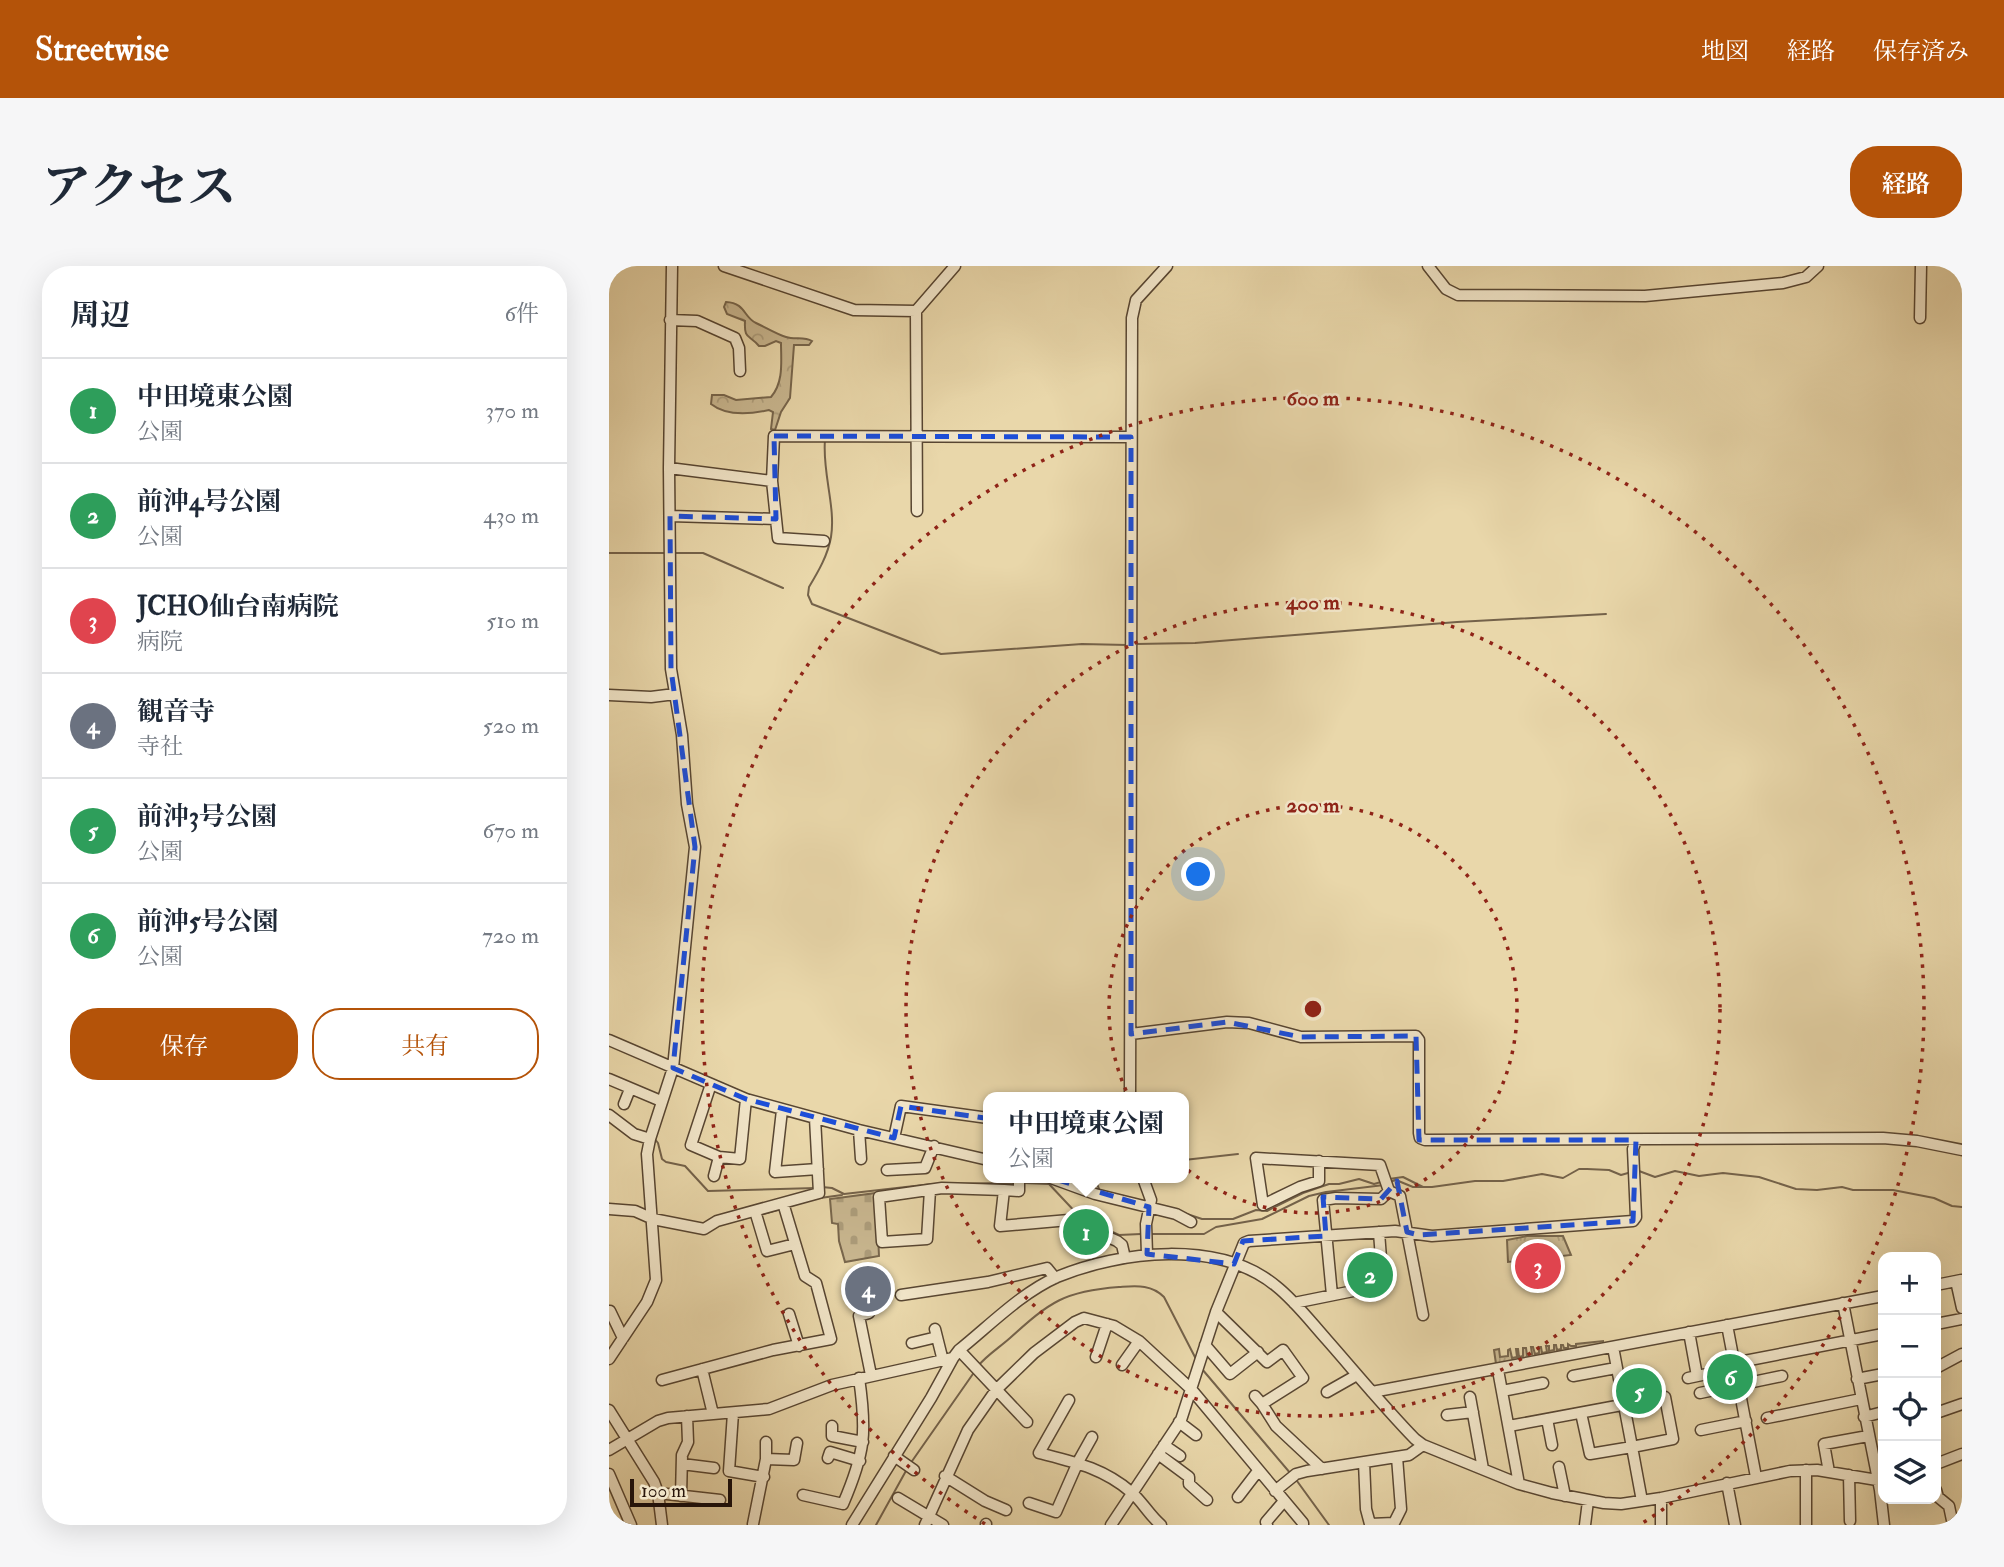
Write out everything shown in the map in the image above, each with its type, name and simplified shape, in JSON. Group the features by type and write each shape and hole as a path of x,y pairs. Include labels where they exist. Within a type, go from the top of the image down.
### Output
{"street":[{"path":"609,1359 647,1302 656,1280 647,1154 673,1068 695,847 687,804 681,735 671,669 669,468 672,266"},
{"path":"724,266 854,310 916,311"},
{"path":"917,511 916,311 955,266"},
{"path":"1130,1092 1133,309 1143,290 1167,266"},
{"path":"1428,266 1446,289 1458,295 1623,296 1783,284 1806,277 1818,266"},
{"path":"1920,318 1921,266"},
{"path":"670,320 697,321 735,338 739,348 740,371"},
{"path":"824,541 778,538 772,481 774,436 1131,437"},
{"path":"669,468 772,481"},
{"path":"670,516 776,519"},
{"path":"609,695 651,697 675,694"},
{"path":"1131,1034 1227,1022 1249,1023 1301,1037 1416,1037 1419,1040 1420,1138 1425,1140 1883,1138 1917,1141 1962,1150"},
{"path":"609,1040 746,1099 859,1130 983,1159"},
{"path":"609,1079 661,1101"},
{"path":"711,1084 691,1144 719,1157 740,1159 746,1099"},
{"path":"624,1104 630,1089"},
{"path":"894,1138 901,1106 983,1117"},
{"path":"782,1110 775,1172 818,1169"},
{"path":"609,1115 634,1134 650,1138"},
{"path":"609,1209 635,1211 653,1219 704,1229 717,1221 756,1214 819,1194 815,1118"},
{"path":"859,1130 861,1159"},
{"path":"1111,1525 1179,1422 1234,1264 1241,1247 1249,1241 1378,1232 1407,1232 1432,1236 1633,1221 1636,1217 1633,1149 1636,1140"},
{"path":"887,1170 925,1168 934,1146"},
{"path":"714,1176 719,1157"},
{"path":"1319,1161 1319,1181 1263,1205 1256,1158 1319,1161 1380,1166 1386,1186 1381,1199 1324,1200 1332,1295"},
{"path":"930,1190 927,1239 882,1242 879,1197 930,1190 963,1188 1019,1191 1019,1183"},
{"path":"1065,1183 1095,1194 1177,1214 1191,1222"},
{"path":"1145,1183 1151,1200 1146,1224 1147,1254"},
{"path":"1386,1186 1400,1196 1423,1315"},
{"path":"1004,1190 1000,1226 1069,1220 1118,1241 1122,1245 1125,1258"},
{"path":"661,1380 773,1350 831,1339 816,1283 805,1276 784,1206"},
{"path":"756,1214 767,1251 795,1244"},
{"path":"1294,1303 1383,1285 1378,1232"},
{"path":"852,1525 931,1398 952,1356 1025,1297 1055,1278 1147,1254 1212,1257 1263,1277 1294,1303 1415,1439 1423,1445 1520,1484 1588,1501 1621,1504 1756,1477 1806,1470 1878,1479"},
{"path":"901,1295 988,1282 1047,1268 1055,1278"},
{"path":"1941,1284 1959,1280 1962,1308"},
{"path":"1372,1392 1878,1297"},
{"path":"1843,1303 1864,1417 1878,1472"},
{"path":"610,1311 623,1338"},
{"path":"1216,1312 1267,1362 1283,1350 1303,1378 1262,1404"},
{"path":"869,1313 859,1316 871,1375"},
{"path":"789,1314 799,1346"},
{"path":"927,1521 968,1430 996,1390 1034,1353 1084,1318 1107,1324 1139,1341 1191,1390 1303,1525"},
{"path":"1941,1323 1962,1320"},
{"path":"1096,1357 1107,1324"},
{"path":"1727,1325 1756,1477"},
{"path":"1689,1332 1693,1377 1721,1371"},
{"path":"912,1343 936,1333 952,1356"},
{"path":"1734,1363 1878,1335"},
{"path":"1122,1365 1139,1341"},
{"path":"1205,1345 1230,1374 1258,1352"},
{"path":"1613,1347 1642,1501"},
{"path":"1941,1365 1962,1354"},
{"path":"609,1450 658,1421 769,1409 859,1378 952,1356 973,1363 1027,1422"},
{"path":"1573,1376 1616,1368"},
{"path":"702,1369 713,1414"},
{"path":"1498,1370 1520,1484"},
{"path":"1327,1392 1357,1375"},
{"path":"1857,1379 1878,1375"},
{"path":"1700,1393 1782,1376"},
{"path":"803,1495 842,1504 860,1461 863,1443 864,1410 859,1378"},
{"path":"1502,1391 1543,1383"},
{"path":"1255,1396 1276,1426 1322,1469"},
{"path":"1470,1397 1483,1469"},
{"path":"1509,1426 1665,1397 1673,1439 1590,1454 1581,1413"},
{"path":"1767,1418 1861,1399"},
{"path":"1069,1400 1039,1453 1092,1466 1133,1493 1149,1521 1161,1525"},
{"path":"1941,1411 1962,1404"},
{"path":"609,1410 658,1493 662,1525"},
{"path":"733,1412 729,1471 764,1477"},
{"path":"1447,1415 1473,1412"},
{"path":"1864,1417 1878,1413"},
{"path":"681,1496 682,1455 688,1442 687,1416"},
{"path":"1547,1419 1552,1445"},
{"path":"1701,1430 1746,1421"},
{"path":"1179,1422 1196,1435"},
{"path":"832,1426 832,1436 863,1443"},
{"path":"1829,1472 1824,1444 1868,1436"},
{"path":"1029,1503 1056,1512 1092,1437"},
{"path":"754,1525 767,1459 766,1442"},
{"path":"767,1459 795,1460 797,1443"},
{"path":"1275,1492 1293,1477 1322,1469 1409,1455 1423,1445"},
{"path":"1161,1449 1180,1456"},
{"path":"1161,1449 1189,1477 1189,1484 1207,1500"},
{"path":"828,1458 830,1452 860,1461"},
{"path":"1941,1462 1962,1454"},
{"path":"894,1456 914,1470"},
{"path":"1364,1462 1366,1509 1370,1524 1394,1523 1401,1509 1397,1457"},
{"path":"682,1464 714,1468"},
{"path":"1559,1466 1565,1496"},
{"path":"1806,1470 1806,1525"},
{"path":"1238,1497 1258,1471"},
{"path":"609,1474 631,1525"},
{"path":"1849,1475 1850,1521"},
{"path":"945,1476 985,1501 1006,1510"},
{"path":"1727,1483 1735,1525"},
{"path":"658,1493 720,1500"},
{"path":"898,1497 927,1521 943,1525"},
{"path":"1661,1498 1661,1525"},
{"path":"1941,1499 1949,1506 1953,1525"},
{"path":"1585,1525 1588,1501"},
{"path":"1268,1525 1266,1522 1284,1502"},
{"path":"1882,1504 1884,1525"}],"highlighted area":[{"path":"774,436 1131,437 1131,1034 1227,1022 1301,1037 1416,1036 1419,1140 1636,1140 1633,1221 1419,1235 1407,1232 1397,1181 1381,1199 1323,1197 1326,1236 1243,1241 1234,1264 1147,1254 1149,1207 1021,1169 1033,1125 901,1106 894,1138 746,1099 673,1068 695,847 671,669 670,516 776,519"}],"green space":[{"path":"726,302 737,305 752,320 778,334 812,341 809,345 794,345 790,398 781,412 775,430 771,429 773,412 769,410 731,412 711,404 712,395 724,395 736,400 771,397 780,378 781,343 776,341 759,346 746,334 745,321 727,314 724,307"},
{"path":"876,1193 879,1256 845,1262 838,1224 832,1223 830,1199"},
{"path":"1527,1236 1563,1236 1571,1255 1508,1262 1507,1240"},
{"path":"1603,1341 1603,1344 1496,1364 1494,1350 1499,1349 1500,1357 1508,1356 1510,1349 1512,1358 1517,1357 1516,1349 1519,1357 1523,1356 1523,1348 1526,1348 1527,1355 1532,1354 1531,1347 1535,1354 1539,1353 1539,1347 1542,1353 1547,1352 1546,1346 1549,1346 1549,1351 1554,1350 1554,1345 1557,1350 1561,1349 1561,1345 1568,1348 1568,1344 1576,1346"}],"waterway":[{"path":"825,440 832,526 828,550 809,587 808,595 812,604 941,654 1082,644 1127,645"},
{"path":"609,553 667,553"},
{"path":"672,553 703,553 783,588"},
{"path":"1136,644 1195,643 1457,622 1606,614"},
{"path":"654,1138 662,1159 685,1166 708,1191 816,1188"},
{"path":"1189,1159 1238,1154"},
{"path":"1389,1182 1396,1180 1413,1187 1432,1187 1475,1181 1503,1181 1542,1174 1563,1178 1579,1169 1609,1170 1621,1175 1628,1173"},
{"path":"1639,1171 1655,1177 1675,1171 1699,1176 1723,1173 1759,1177 1796,1189 1842,1187 1853,1190 1893,1190 1962,1207"},
{"path":"1389,1179 1403,1177 1423,1187"},
{"path":"1184,1213 1202,1219 1233,1219 1256,1210 1267,1211 1303,1193 1329,1184 1359,1179 1374,1184 1381,1182"},
{"path":"822,1187 844,1194 932,1184 1014,1183"},
{"path":"1023,1183 1049,1184 1080,1217 1119,1235 1141,1234"},
{"path":"1097,1183 1099,1189"},
{"path":"1150,1234 1204,1234 1216,1227 1262,1219 1309,1196 1384,1185"},
{"path":"820,1198 842,1195"},
{"path":"790,1206 814,1199"},
{"path":"759,1215 781,1209"},
{"path":"739,1220 754,1216"},
{"path":"978,1366 1036,1315 1059,1300 1084,1292 1131,1286 1149,1288 1164,1297 1197,1361"},
{"path":"1202,1369 1291,1474"},
{"path":"910,1464 975,1371"},
{"path":"876,1525 907,1469"},
{"path":"1297,1481 1329,1525"}],"place":[{"name":"中田境東公園","path":"1086,1232"},
{"name":"JCHO仙台南病院","path":"1538,1266"},
{"name":"前沖4号公園","path":"1370,1275"},
{"name":"観音寺","path":"868,1289"},
{"name":"前沖5号公園","path":"1730,1377"},
{"name":"前沖3号公園","path":"1639,1391"}]}
